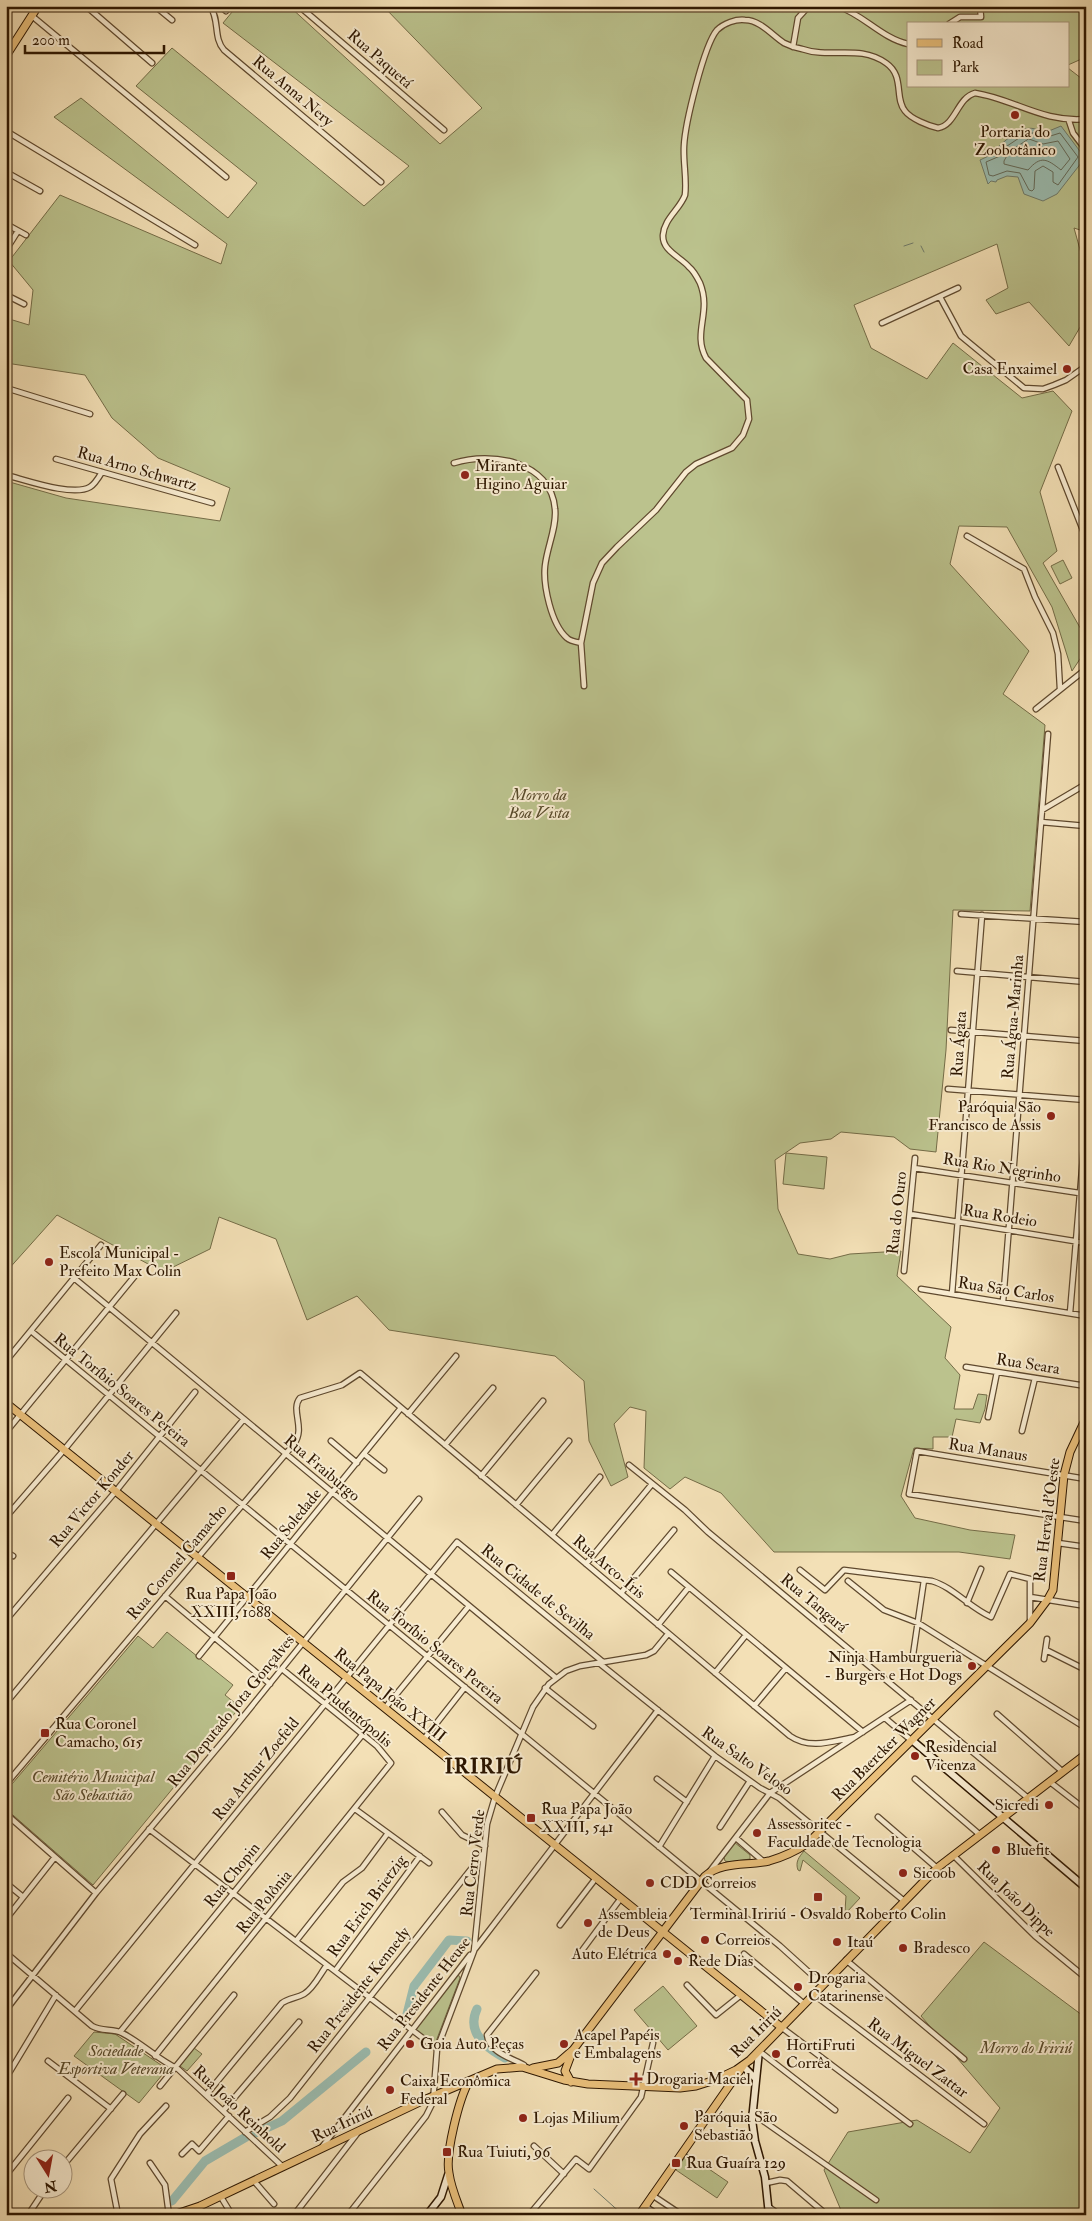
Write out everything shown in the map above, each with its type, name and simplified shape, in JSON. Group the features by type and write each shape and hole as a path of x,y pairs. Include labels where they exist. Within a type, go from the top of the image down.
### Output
{"main road":[{"path":"6,56 38,6"},
{"name":"Rua Papa João XXIII","path":"6,1403 781,2027"},
{"name":"Rua Herval d'Oeste","path":"1048,1599 1054,1584 1064,1475 1070,1452 1086,1418"},
{"name":"Rua Baercker Wagner","path":"709,1872 720,1867 764,1862 793,1852 822,1832 1030,1623 1048,1599"},
{"name":"Rua Iririú","path":"171,2215 190,2213 360,2130 450,2089 502,2068 530,2068 571,2082 643,2087 696,2086 715,2080 743,2066 903,1900 937,1868 979,1834 1084,1758"},
{"path":"571,2082 565,2068 573,2050 662,1931 709,1872"},
{"path":"530,2068 558,2062 573,2050"},
{"path":"639,2215 731,2086 743,2066"},
{"path":"462,2215 449,2174 450,2152 460,2103 469,2081"},
{"path":"450,2089 458,2093 460,2103"}],"street":[{"path":"86,6 152,63"},
{"path":"156,6 172,20"},
{"path":"220,6 226,11"},
{"name":"Rua Paquetá","path":"299,6 444,130"},
{"path":"793,47 798,18 809,6"},
{"path":"837,6 861,18 872,28 907,44"},
{"path":"953,22 960,17 981,17 980,6"},
{"name":"Rua Anna Nery","path":"212,7 216,19 219,42 224,50 381,182"},
{"path":"32,16 226,177"},
{"path":"584,686 581,643 591,590 602,563 650,516 686,472 696,464 732,448 743,435 750,412 747,400 706,358 702,350 700,333 705,309 700,284 691,268 666,247 663,235 668,221 685,195 684,147 686,127 707,53 716,31 726,23 746,20 760,25 793,47 820,54 854,51 886,63 896,76 905,112 934,127 942,128 946,126 967,97 974,93 1043,116 1069,121 1086,119"},
{"path":"1069,121 1073,133 1086,150"},
{"path":"6,131 195,244"},
{"path":"6,172 40,191"},
{"path":"6,224 26,235"},
{"path":"6,250 18,231"},
{"path":"882,323 958,288"},
{"path":"6,296 24,304"},
{"path":"940,297 962,336 1024,388 1043,388 1066,380 1086,366"},
{"path":"6,388 90,414"},
{"path":"454,463 470,458 509,460 533,472 548,488 555,510 544,572 552,614 567,639 581,643"},
{"name":"Rua Arno Schwartz","path":"56,459 212,503"},
{"path":"1058,466 1086,538"},
{"path":"6,475 64,489 81,490 92,486 102,472"},
{"path":"967,536 1024,569 1035,597 1053,632 1060,690"},
{"path":"1036,709 1086,669"},
{"name":"Rua Água-Marinha","path":"1003,1302 1048,734"},
{"path":"1042,810 1086,784"},
{"path":"1041,822 1086,826"},
{"path":"961,914 1086,922"},
{"name":"Rua Ágata","path":"952,1294 982,915"},
{"path":"957,971 1086,982"},
{"path":"951,1030 1086,1041"},
{"path":"948,1089 1086,1100"},
{"path":"1070,1313 1086,1121"},
{"name":"Rua do Ouro","path":"904,1271 915,1158"},
{"name":"Rua Rio Negrinho","path":"914,1168 1086,1194"},
{"name":"Rua Rodeio","path":"910,1214 1086,1243"},
{"path":"6,1361 101,1245"},
{"path":"6,1432 134,1277"},
{"name":"Rua Fraiburgo","path":"74,1278 555,1677"},
{"name":"Rua São Carlos","path":"921,1289 1086,1316"},
{"path":"6,1517 64,1450 176,1313"},
{"name":"Rua Toríbio Soares Pereira","path":"31,1331 701,1881 822,1984"},
{"path":"408,1414 456,1356"},
{"name":"Rua Seara","path":"966,1367 1086,1386"},
{"path":"988,1416 997,1372"},
{"name":"Rua Arco-Íris","path":"360,1373 790,1736 802,1743 816,1744 855,1737"},
{"name":"Rua Coronel Camacho","path":"6,1784 286,1454 299,1436 296,1406 300,1398 342,1385 360,1373"},
{"path":"1022,1431 1035,1378"},
{"path":"445,1445 492,1388"},
{"name":"Rua Victor Konder","path":"6,1620 116,1491 195,1392"},
{"path":"481,1476 543,1401"},
{"name":"Rua Soledade","path":"200,1656 401,1408"},
{"path":"6,1703 244,1419"},
{"path":"331,1442 357,1463"},
{"path":"516,1505 569,1442"},
{"name":"Rua Manaus","path":"1060,1517 909,1494 917,1451 1086,1479"},
{"path":"364,1454 384,1470"},
{"name":"Rua Tangará","path":"629,1465 1028,1798"},
{"path":"552,1535 600,1477"},
{"path":"586,1564 652,1484"},
{"name":"Rua Deputado Jota Gonçalves","path":"6,2010 96,1893 270,1684 419,1499"},
{"path":"1060,1517 1086,1521"},
{"path":"621,1594 674,1530"},
{"name":"Rua Arthur Zoefeld","path":"75,2012 457,1542"},
{"name":"Rua Cidade de Sevilha","path":"457,1542 601,1662"},
{"path":"1058,1542 1086,1547"},
{"path":"6,1552 13,1556"},
{"path":"966,1603 980,1569"},
{"path":"800,1570 825,1590 844,1570 924,1580 941,1585 966,1603 991,1617 1010,1574 1030,1579 1030,1623"},
{"path":"671,1572 863,1732"},
{"path":"913,1655 924,1580"},
{"path":"848,1581 884,1610 918,1623 1086,1728"},
{"path":"658,1625 690,1587"},
{"path":"166,1596 270,1684"},
{"path":"1030,1597 1086,1606"},
{"path":"385,1708 469,1606"},
{"name":"Rua Cerro Verde","path":"434,2096 437,2049 474,1950 487,1824 495,1797 533,1707 545,1688 555,1677 572,1668 646,1656 668,1634"},
{"path":"715,1673 746,1635"},
{"path":"1044,1659 1046,1639"},
{"path":"1046,1650 1086,1670"},
{"name":"Rua Salto Veloso","path":"601,1662 715,1756 770,1793 822,1832 903,1900"},
{"path":"754,1706 786,1668"},
{"name":"Rua Prudentópolis","path":"282,1669 363,1734 392,1763"},
{"path":"424,1739 465,1688"},
{"path":"545,1688 593,1726"},
{"path":"709,1872 770,1793 911,1700"},
{"name":"Rua Presidente Heuse","path":"320,2150 658,1710"},
{"path":"997,1714 1063,1772"},
{"path":"885,1718 1086,1888"},
{"name":"Rua Chopin","path":"120,2032 363,1734"},
{"path":"659,1847 715,1756"},
{"name":"Rua Polônia","path":"155,2056 392,1763"},
{"path":"915,1779 979,1834"},
{"path":"657,1780 687,1802"},
{"path":"720,1827 750,1781"},
{"path":"1050,1782 1086,1810"},
{"path":"355,1809 429,1863"},
{"path":"442,1812 462,1835 484,1846"},
{"path":"6,1814 96,1893"},
{"path":"878,1817 937,1868"},
{"path":"149,1829 437,2049"},
{"path":"296,1941 343,1882 362,1868 388,1833"},
{"path":"736,1838 764,1862"},
{"name":"Rua Presidente Kennedy","path":"248,2135 283,2106 484,1853"},
{"name":"Rua João Dippe","path":"953,1855 1035,1936 1086,1978"},
{"name":"Rua Erich Brietzig","path":"335,1971 420,1856"},
{"path":"6,1919 55,1857"},
{"path":"560,1925 596,1878"},
{"path":"6,1883 23,1898"},
{"path":"578,1956 621,1898"},
{"name":"Rua João Reinhold","path":"6,1953 95,2028 120,2032 155,2056 176,2067 283,2167"},
{"path":"744,1954 803,2004"},
{"path":"846,1960 964,2059"},
{"path":"206,2095 282,2003 289,1998 303,1995 309,1990 327,1965"},
{"path":"530,2068 495,2049 488,2040 487,2035 536,1973"},
{"path":"687,1985 716,2015 741,1994"},
{"path":"160,2086 234,1994"},
{"name":"Rua Miguel Zattar","path":"813,1994 984,2124"},
{"path":"6,2078 56,1995"},
{"path":"223,2111 299,2022"},
{"path":"781,2027 910,2124"},
{"path":"529,2215 576,2159 589,2169 639,2101 653,2043"},
{"path":"758,2051 752,2113 755,2140 766,2183 769,2215"},
{"path":"758,2051 835,2110"},
{"path":"48,2061 111,2109"},
{"path":"743,2066 755,2078"},
{"path":"72,2155 124,2094"},
{"path":"348,2215 426,2116 434,2096"},
{"path":"6,2175 68,2098"},
{"path":"118,2215 111,2179 137,2138 166,2106"},
{"path":"752,2113 876,2200"},
{"path":"182,2154 192,2144 199,2151 228,2116"},
{"path":"294,2215 360,2130"},
{"path":"534,2146 564,2174"},
{"path":"150,2163 165,2185 171,2215"},
{"path":"427,2215 441,2197 449,2174"},
{"path":"766,2183 780,2180 787,2181 827,2215"},
{"path":"254,2181 274,2204"},
{"path":"441,2197 449,2192 455,2195"},
{"path":"652,2195 682,2215"},
{"path":"221,2197 232,2215"},
{"path":"28,2215 39,2198"},
{"path":"645,2206 658,2215"},
{"path":"769,2207 780,2215"}],"green space":[{"name":"Morro da Boa Vista","path":"237,6 289,6 440,144 482,108 383,6 1086,6 1086,57 1070,64 1070,22 907,22 907,88 1070,88 1070,70 1086,82 1086,232 1074,228 1086,271 1086,317 1069,346 1029,302 996,314 986,300 1008,288 997,244 854,305 871,348 927,379 953,343 1022,398 1053,391 1072,411 1040,492 1057,551 1043,563 1086,638 1086,650 1072,671 1052,607 1007,527 959,526 950,564 1029,651 1003,694 1045,725 1030,911 953,910 946,1050 936,1152 910,1149 894,1137 841,1132 831,1139 800,1143 775,1160 778,1209 798,1254 830,1259 850,1254 901,1251 897,1276 951,1327 945,1358 960,1375 954,1409 973,1409 978,1394 987,1395 985,1409 980,1423 956,1419 952,1437 933,1437 933,1449 914,1448 901,1496 915,1518 970,1530 1015,1535 1010,1559 959,1552 774,1552 721,1493 685,1477 670,1489 644,1468 646,1411 630,1407 614,1424 628,1477 611,1486 589,1441 584,1381 555,1356 389,1330 357,1296 307,1320 276,1239 219,1217 210,1249 163,1272 57,1215 6,1272 6,481 66,498 220,521 230,488 158,458 112,418 85,375 6,363 6,318 29,325 33,290 9,261 60,195 221,264 227,244 54,117 81,98 228,218 257,183 136,86 172,48 364,206 409,166 223,23"},
{"path":"1063,560 1072,578 1060,584 1051,566"},
{"path":"786,1153 827,1157 824,1189 783,1184"},
{"name":"Cemitério Municipal São Sebastião","path":"167,1632 233,1685 225,1695 240,1707 93,1885 6,1809 6,1791 138,1636 153,1648"},
{"path":"734,1842 750,1855 750,1859 725,1861 724,1857"},
{"path":"804,1851 860,1898 846,1913 846,1896 803,1860 800,1871 798,1870 797,1862"},
{"name":"Morro do Iririú","path":"984,1942 1086,2018 1086,2215 843,2215 824,2170 848,2132 917,2120 970,2153 1000,2108 921,2016"},
{"path":"458,1974 460,1978 435,2044 417,2031 416,2028"},
{"path":"663,1986 697,2026 668,2050 634,2010"},
{"name":"Sociedade Esportiva Veterana","path":"94,2032 115,2034 167,2069 139,2103 74,2056"},
{"path":"194,2048 202,2054 187,2071 180,2066"},
{"path":"687,2154 728,2182 717,2198 676,2170"}],"water":[{"path":"1061,126 1085,158 1057,194 1043,201 1024,194 1018,177 1007,176 996,182 991,181 988,184 980,160 997,152 998,147 1020,131 1031,128 1044,133"}],"waterway":[{"path":"904,246 913,243"},
{"path":"921,246 924,252"},
{"path":"407,2014 414,1986 449,1940 467,1941"},
{"path":"477,2009 474,2017 476,2032 485,2044 505,2058"},
{"path":"256,2133 282,2121 366,2052"},
{"path":"172,2201 205,2161 246,2137"},
{"path":"594,2189 623,2215"}],"place":[{"name":"Portaria do Zoobotânico","path":"1015,115"},
{"name":"Casa Enxaimel","path":"1067,369"},
{"name":"Mirante Higino Aguiar","path":"465,475"},
{"name":"Paróquia São Francisco de Assis","path":"1051,1116"},
{"name":"Escola Municipal - Prefeito Max Colin","path":"49,1262"},
{"name":"Rua Papa João XXIII, 1088","path":"231,1576"},
{"name":"Ninja Hamburgueria - Burgers e Hot Dogs","path":"972,1666"},
{"name":"Rua Coronel Camacho, 615","path":"45,1733"},
{"name":"Residencial Vicenza","path":"915,1756"},
{"name":"Sicredi","path":"1049,1805"},
{"name":"Rua Papa João XXIII, 541","path":"531,1818"},
{"name":"Assessoritec - Faculdade de Tecnologia","path":"757,1833"},
{"name":"Bluefit","path":"996,1850"},
{"name":"Sicoob","path":"903,1873"},
{"name":"CDD Correios","path":"650,1883"},
{"name":"Terminal Iririú - Osvaldo Roberto Colin","path":"818,1897"},
{"name":"Assembleia de Deus","path":"588,1923"},
{"name":"Correios","path":"705,1940"},
{"name":"Itaú","path":"837,1942"},
{"name":"Bradesco","path":"903,1948"},
{"name":"Auto Elétrica","path":"667,1954"},
{"name":"Rede Dias","path":"678,1961"},
{"name":"Drogaria Catarinense","path":"798,1987"},
{"name":"Goia Auto Peças","path":"410,2044"},
{"name":"Acapel Papéis e Embalagens","path":"564,2044"},
{"name":"HortiFruti Corrêa","path":"776,2054"},
{"name":"Drogaria Maciel","path":"636,2079"},
{"name":"Caixa Econômica Federal","path":"390,2090"},
{"name":"Lojas Milium","path":"523,2118"},
{"name":"Paróquia São Sebastião","path":"684,2126"},
{"name":"Rua Tuiuti, 96","path":"447,2152"},
{"name":"Rua Guaíra 129","path":"676,2163"}],"district":[{"name":"IRIRIÚ","path":"484,1766"}]}
